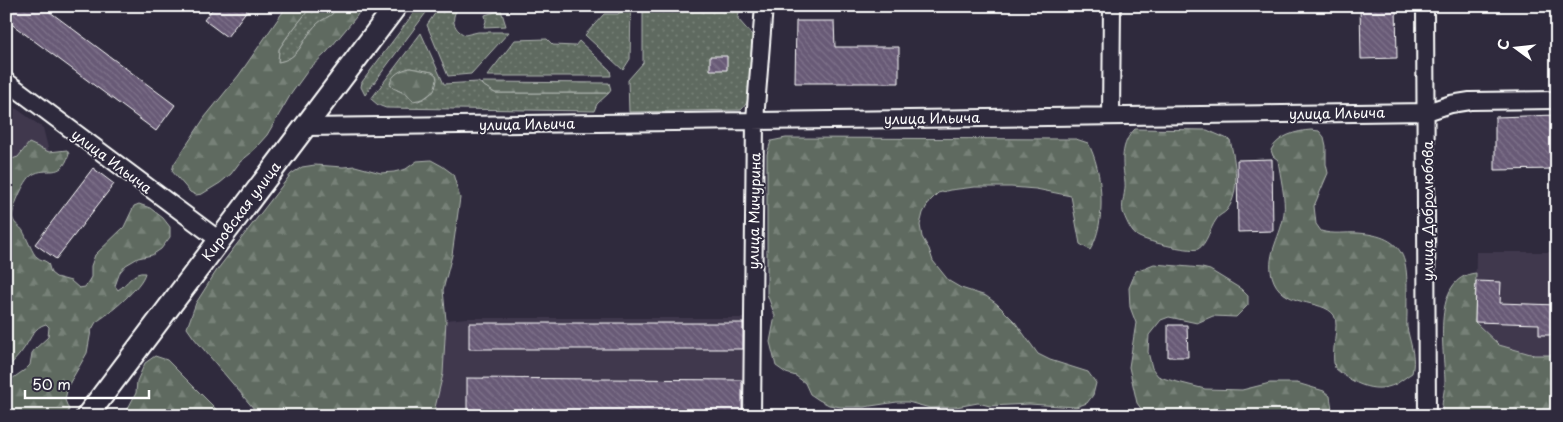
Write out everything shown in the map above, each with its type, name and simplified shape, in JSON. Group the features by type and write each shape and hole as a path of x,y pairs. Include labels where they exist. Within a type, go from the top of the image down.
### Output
{"main road":[{"name":"Кировская улица","path":"87,416 396,6"}],"street":[{"name":"улица Мичурина","path":"752,416 755,120 764,6"},
{"path":"1110,115 1112,6"},
{"name":"улица Добролюбова","path":"1425,6 1427,416"},
{"name":"улица Ильича","path":"6,81 219,240"},
{"name":"улица Ильича","path":"305,127 1427,112 1451,104 1470,101 1557,100"}],"shaded area":[{"path":"6,101 43,128 49,152 39,147 24,148 18,157 12,159 6,165"},
{"path":"1476,252 1557,252 1557,355 1534,355 1499,345 1475,322"},
{"path":"468,318 758,318 759,416 433,416 443,374 446,320"}],"green space":[{"path":"287,6 321,6 310,8 287,37 279,49 278,62 292,57 301,47 312,29 339,6 363,6 327,52 309,69 291,94 267,135 251,153 220,183 202,194 196,195 190,192 172,171 174,164 205,117 239,75"},
{"path":"339,6 332,15 317,24 292,57 278,62 279,49 287,37 310,8"},
{"path":"419,6 431,6 365,95 361,87 362,82"},
{"path":"440,6 460,6 455,14 454,22 457,29 465,35 478,32 509,32 471,74 448,76 427,25"},
{"path":"624,6 631,6 630,59 623,70 585,35 604,14 618,14 623,10"},
{"path":"643,6 740,6 738,19 752,35 753,64 752,85 746,104 741,110 629,112 628,80 643,63"},
{"path":"501,10 506,26 484,27 485,15"},
{"path":"421,33 444,84 478,82 495,93 609,93 597,104 594,111 386,108 378,105 371,99","holes":["410,68 432,72 436,75 437,80 435,88 422,99 418,101 397,90 395,76 399,72"]},
{"path":"547,39 553,45 575,46 579,41 610,70 611,76 487,76 515,40"},
{"path":"410,68 432,72 436,75 437,80 434,91 423,99 413,101 407,94 393,88 390,84 397,73"},
{"path":"483,82 609,83 611,90 609,93 495,93 481,84"},
{"path":"1135,129 1207,130 1230,140 1236,176 1234,194 1227,210 1217,218 1204,243 1198,249 1176,247 1147,240 1136,235 1128,225 1123,209 1125,186 1123,154 1124,147"},
{"path":"1311,130 1319,131 1324,137 1326,146 1328,173 1314,206 1316,224 1321,231 1376,236 1390,241 1404,258 1407,283 1407,327 1413,352 1413,368 1412,373 1396,384 1387,387 1379,388 1363,385 1348,378 1335,368 1336,319 1334,315 1321,306 1302,302 1284,294 1272,276 1271,260 1283,221 1284,194 1278,160 1273,156 1271,150 1278,141 1288,135"},
{"path":"786,138 1076,139 1088,143 1097,167 1101,196 1099,226 1090,250 1080,244 1071,196 1036,189 975,187 938,193 929,202 923,213 920,225 922,237 933,261 949,281 961,288 986,296 997,304 1015,322 1038,354 1050,360 1088,372 1096,383 1093,395 1087,403 1076,407 1029,404 990,406 978,403 956,407 930,408 908,402 897,402 864,407 841,407 829,405 819,400 810,394 805,383 776,366 770,342 775,316 767,294 767,154 771,141"},
{"path":"29,143 49,152 67,150 69,154 66,162 58,170 38,172 29,178 19,196 13,215 14,221 23,231 35,256 48,263 51,273 56,277 71,281 79,288 85,287 91,277 91,266 95,255 124,227 134,206 139,204 150,208 163,218 170,227 170,237 161,249 152,255 138,258 126,265 120,272 115,286 118,290 137,274 145,273 143,279 132,293 96,322 91,331 87,353 68,386 65,400 69,410 66,416 6,416 6,383 30,365 32,353 48,337 49,327 46,324 38,328 21,353 6,369 6,165 12,159 18,157"},
{"path":"431,160 453,174 460,198 452,255 443,290 446,320 443,374 433,416 260,416 187,328 196,303 217,270 291,174 302,167 315,165 355,166 381,173 406,169 417,161"},
{"path":"1154,264 1210,270 1241,289 1248,296 1248,305 1236,317 1213,316 1197,323 1169,317 1161,320 1149,335 1148,352 1152,368 1158,376 1205,389 1242,390 1270,383 1297,383 1324,391 1330,396 1333,416 1245,416 1244,413 1236,412 1221,416 1195,416 1164,411 1157,414 1149,414 1142,410 1137,403 1129,367 1136,323 1130,307 1129,288 1136,271"},
{"path":"1476,273 1475,322 1499,345 1534,355 1557,355 1557,416 1443,416 1442,407 1445,381 1443,317 1446,301 1452,287 1462,278"},
{"path":"155,356 167,360 223,416 124,416 136,393 137,381 145,363"}],"building":[{"path":"6,6 42,6 175,105 156,131 6,20"},
{"path":"215,6 250,6 227,37 204,20"},
{"path":"1360,6 1396,6 1397,58 1361,59"},
{"path":"796,21 834,21 835,47 899,47 899,83 795,83"},
{"path":"710,56 727,56 727,70 710,70"},
{"path":"1557,115 1557,169 1495,170 1495,117"},
{"path":"1272,159 1273,231 1238,232 1237,160"},
{"path":"93,168 114,184 56,259 35,244"},
{"path":"1476,281 1501,282 1500,303 1557,305 1557,335 1539,335 1539,324 1475,322"},
{"path":"469,323 743,323 743,349 469,349"},
{"path":"1168,325 1187,325 1188,357 1168,357"},
{"path":"467,378 742,380 742,416 467,416"}]}
